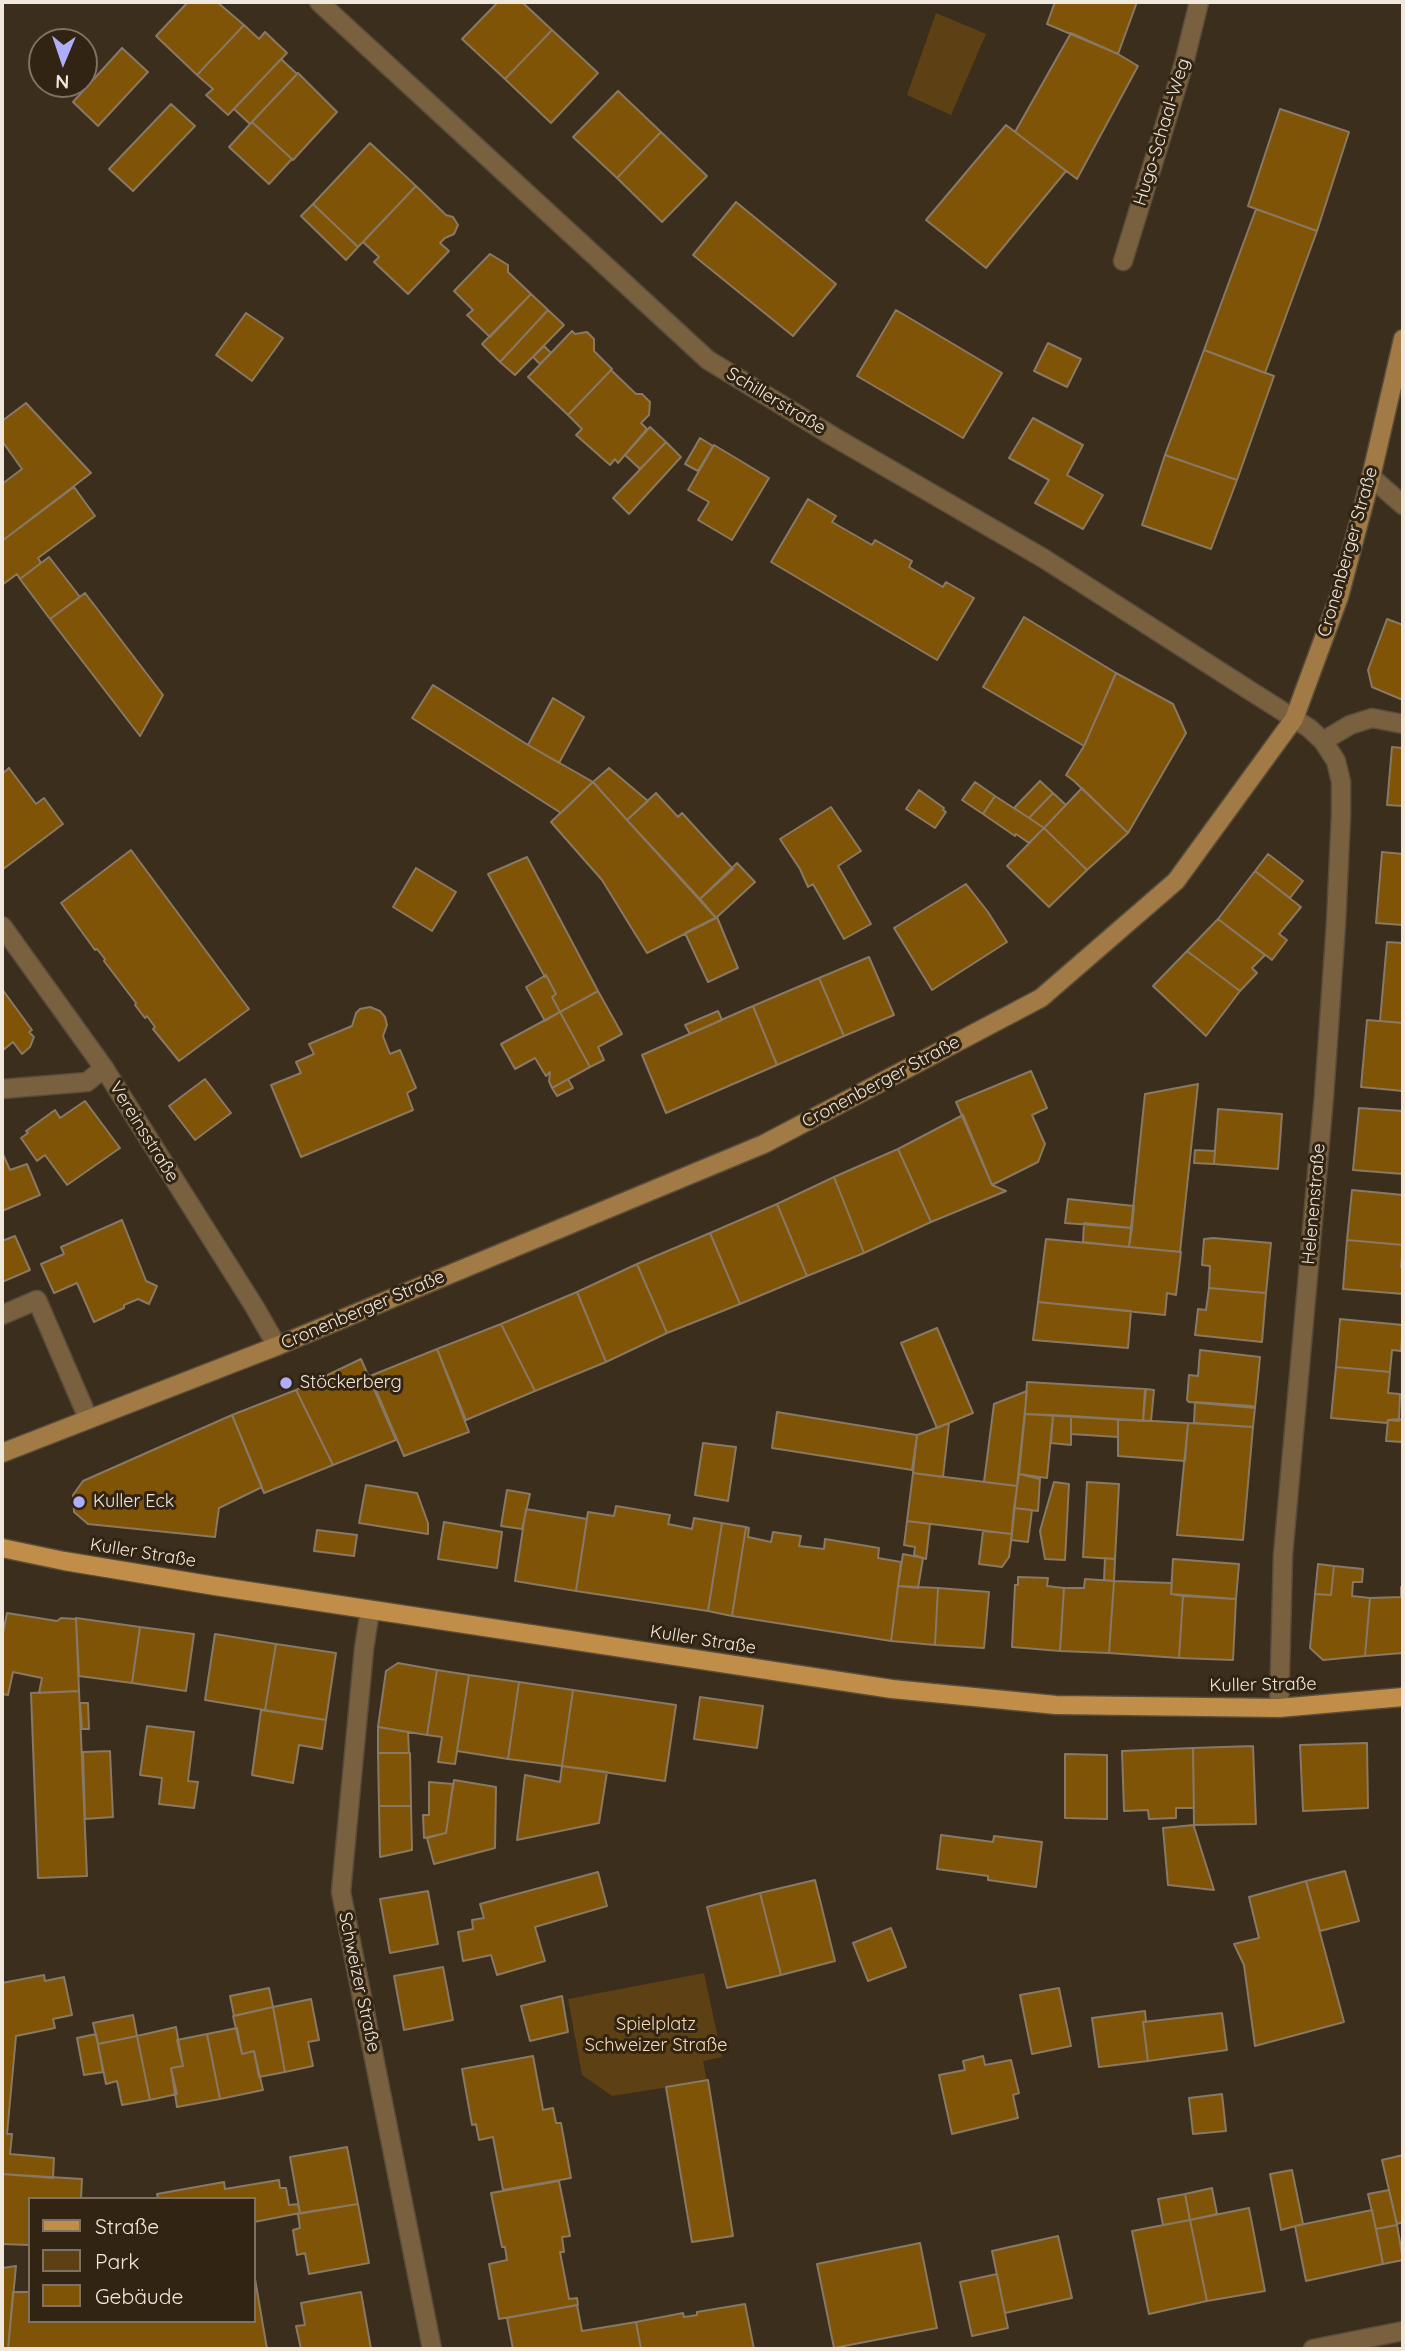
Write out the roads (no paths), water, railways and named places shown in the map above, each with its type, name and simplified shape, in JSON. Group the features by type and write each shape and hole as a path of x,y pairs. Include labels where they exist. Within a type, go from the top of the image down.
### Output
{"main road":[{"name":"Cronenberger Straße","path":"2,1453 277,1346 764,1144 1041,998 1176,881 1301,724 1371,477 1403,339"},
{"name":"Kuller Straße","path":"2,1548 64,1561 370,1610 892,1689 1056,1705 1279,1708 1403,1697"}],"street":[{"name":"Schillerstraße","path":"319,2 708,360 834,437 1043,558 1301,724"},
{"name":"Hugo-Schaal-Weg","path":"1123,261 1184,63 1199,2"},
{"path":"1371,477 1403,505"},
{"path":"1323,741 1350,725 1373,718 1403,724"},
{"name":"Helenenstraße","path":"1279,1708 1283,1555 1324,1096 1342,815 1341,782 1336,761 1323,741 1301,724"},
{"name":"Vereinsstraße","path":"2,926 104,1068 277,1346"},
{"path":"2,1089 87,1082 104,1068"},
{"path":"2,1315 37,1300 88,1418"},
{"name":"Schweizer Straße","path":"370,1610 341,1892 432,2349"},
{"path":"1313,2349 1403,2331"}],"place":[{"name":"Stöckerberg","path":"286,1383"},
{"name":"Kuller Eck","path":"79,1502"}],"park label":[{"name":"Spielplatz Schweizer Straße","path":"656,2035"}]}
